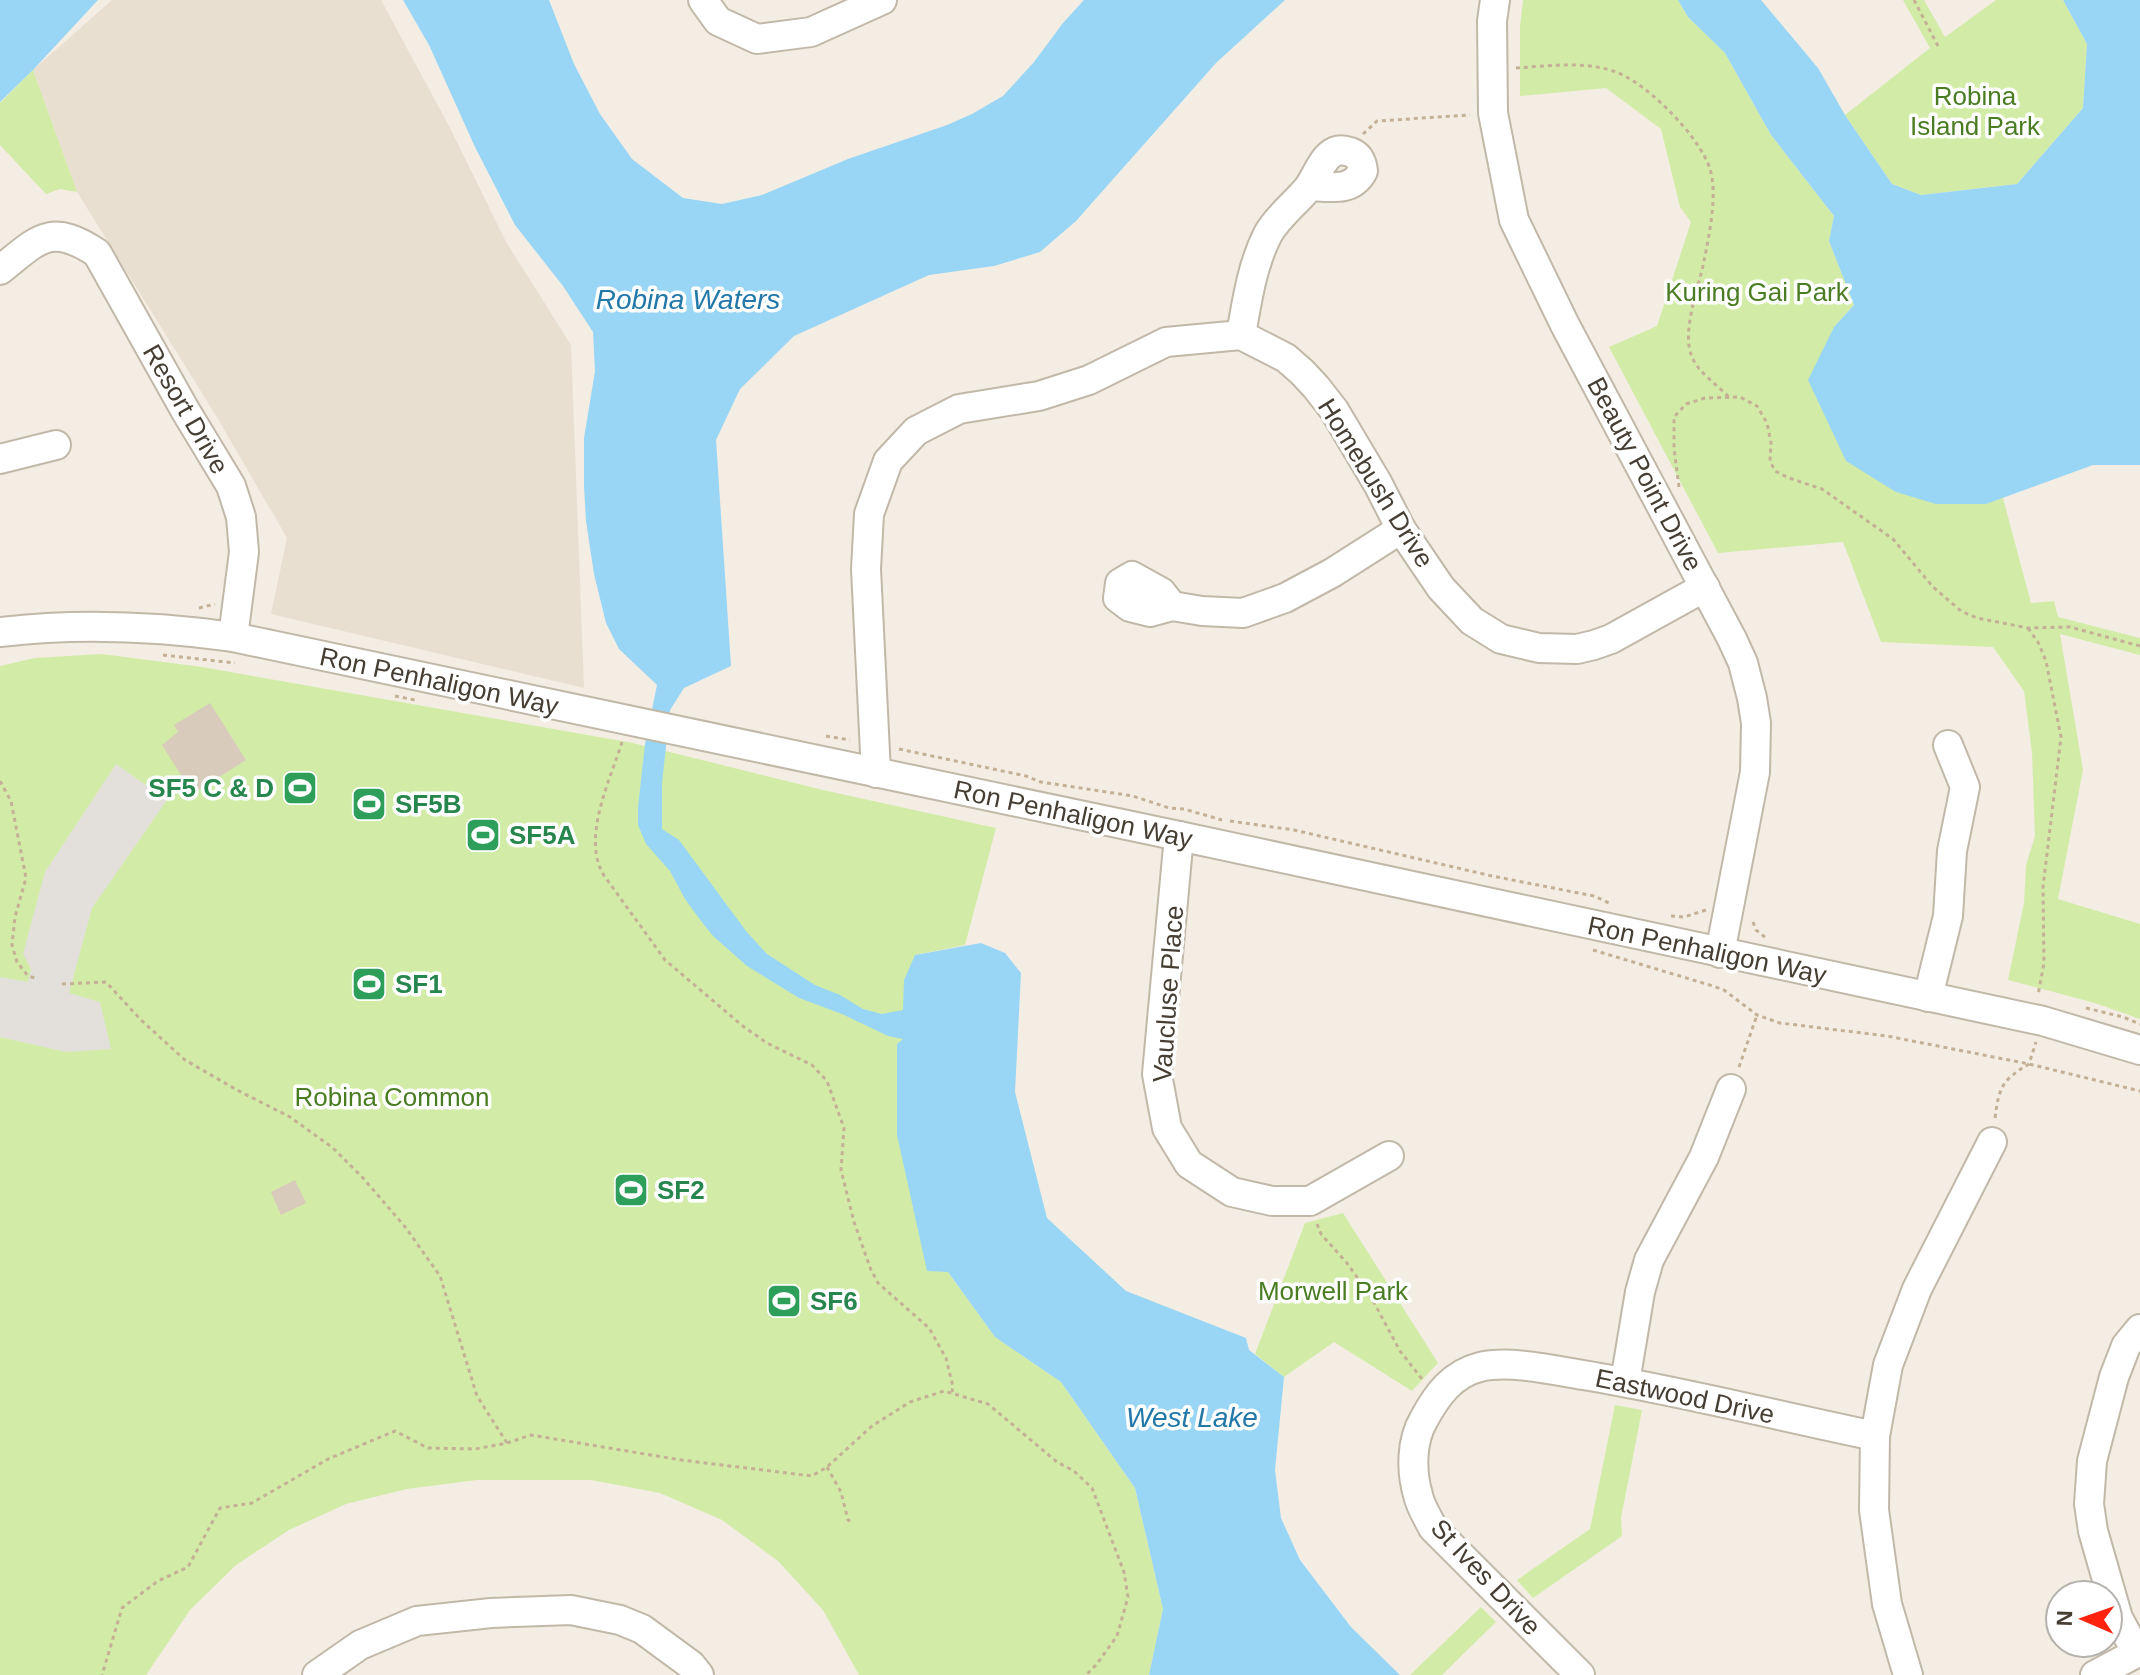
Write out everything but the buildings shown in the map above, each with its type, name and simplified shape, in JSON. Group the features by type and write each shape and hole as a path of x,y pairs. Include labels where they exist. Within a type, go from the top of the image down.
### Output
{"street":[{"path":"703,0 718,21 757,39 811,32 882,0"},
{"name":"Beauty Point Drive","path":"1495,0 1491,69 1493,113 1514,220 1565,325 1705,587 1749,681 1756,723 1755,772 1720,953"},
{"path":"876,773 866,569 869,514 888,461 916,431 959,409 1039,396 1089,380 1166,342 1241,335 1253,272 1269,233 1310,186 1345,186 1358,181 1363,171 1361,161 1354,153 1345,150"},
{"name":"Resort Drive","path":"0,270 38,239 60,236 82,243 97,253 231,486 241,517 244,552 235,650"},
{"name":"Homebush Drive","path":"1241,335 1286,358 1316,387 1351,437 1401,529 1441,588 1472,621 1501,639 1555,650 1594,645 1630,629 1705,587"},
{"path":"0,459 56,445"},
{"path":"1172,606 1243,613 1285,598 1332,573 1401,529"},
{"name":"Ron Penhaligon Way","path":"0,632 46,627 114,626 182,630 235,650 628,729 683,733 1928,997 2041,1008 2140,1050"},
{"path":"1928,997 1948,916 1952,851 1965,787 1948,745"},
{"name":"Vaucluse Place","path":"1179,836 1157,1074 1167,1128 1189,1164 1232,1192 1272,1201 1310,1201"},
{"path":"1625,1382 1640,1292 1649,1260 1704,1157 1731,1089"},
{"path":"1908,1675 1887,1604 1876,1526 1875,1436 1888,1365 1917,1289 1992,1142"},
{"path":"1310,1201 1389,1156"},
{"path":"2095,1675 2139,1652 2118,1618 2093,1531 2089,1504 2092,1461 2114,1377 2126,1346 2140,1329"},
{"name":"Eastwood Drive","path":"1494,1366 1563,1371 1625,1382 1875,1436"},
{"name":"St Ives Drive","path":"1494,1366 1480,1367 1451,1382 1438,1394 1418,1428 1412,1464 1418,1498 1433,1528 1580,1675"},
{"path":"317,1675 360,1645 417,1621 491,1613 571,1610 620,1620 642,1629 691,1665 699,1675"}],"path":[{"path":"1914,0 1938,46"},
{"path":"1491,69 1576,66 1614,71 1634,81 1681,123 1710,169 1712,186 1711,220 1690,319 1688,337 1691,356 1704,374 1729,397"},
{"path":"1345,150 1377,121 1493,113"},
{"path":"1679,487 1674,417 1686,404 1705,398 1740,397 1757,406 1767,423 1771,443 1770,461 1775,471 1822,489 1893,539 1933,587 1961,611 1977,618 2028,628 2070,627 2140,646"},
{"path":"1992,1142 1997,1100 2007,1077 2029,1064 2041,1008 2043,887 2061,737 2046,661 2028,628"},
{"path":"158,654 235,650"},
{"path":"386,694 423,701"},
{"path":"628,729 595,833 597,863 665,960 744,1027 767,1043 812,1065 827,1081 844,1128 841,1170 854,1222 871,1270 878,1283 929,1328 946,1358 952,1393"},
{"path":"889,747 1026,776 1041,782 1133,796 1169,808 1228,821 1294,830 1594,896 1611,904"},
{"path":"0,781 11,801 26,878 15,917 12,945 17,962 28,976 35,978"},
{"path":"1671,916 1684,917 1706,910"},
{"path":"1589,949 1724,990 1757,1015 1780,1023 1887,1036 2029,1064 2140,1091"},
{"path":"62,984 106,982 141,1020 185,1060 290,1117 333,1148 363,1178 406,1228 440,1276 477,1396 507,1443"},
{"path":"1731,1089 1757,1015"},
{"path":"1310,1201 1321,1234 1370,1295 1400,1351 1418,1375 1438,1394"},
{"path":"102,1675 122,1608 158,1581 188,1567 220,1508 252,1503 328,1459 395,1431 428,1448 475,1449 531,1435 681,1460 812,1476 827,1467 872,1426 910,1402 944,1391 988,1404 1092,1488 1124,1572 1128,1597 1117,1636 1086,1675"},
{"path":"827,1467 841,1492 848,1520 853,1522"}],"shaded area":[{"path":"112,0 381,0 449,126 505,240 571,345 584,688 271,614 287,538 215,414 77,192 33,70"},
{"path":"116,764 167,800 92,908 69,993 100,1002 111,1049 66,1052 0,1037 0,977 28,982 31,969 23,954 45,872"}],"green space":[{"name":"Kuring Gai Park","path":"1523,0 1678,0 1688,17 1725,53 1771,135 1834,216 1829,241 1854,305 1834,327 1985,503 2003,498 2031,603 2054,601 2058,617 2140,638 2140,655 2060,634 2083,770 2058,899 2140,924 2140,1019 2095,1003 2008,980 2024,903 2026,865 2035,836 2032,753 2024,691 1993,647 1881,642 1843,542 1718,553 1609,347 1657,326 1691,222 1680,207 1661,129 1606,88 1520,96"},
{"name":"Robina Island Park","path":"1903,0 1924,0 1945,37 1996,0 2063,0 2087,44 2083,108 2017,184 1921,195 1892,184 1845,115 1930,48"},
{"path":"33,70 77,192 60,189 46,194 0,145 0,103"},
{"name":"Robina Common","path":"102,654 202,667 633,743 823,790 996,828 965,945 915,955 948,1272 995,1337 1061,1382 1135,1488 1163,1609 1149,1675 859,1675 823,1610 778,1561 722,1520 660,1493 591,1480 477,1480 407,1489 346,1504 289,1530 236,1565 190,1610 146,1675 0,1675 0,666 35,658"},
{"name":"Morwell Park","path":"1343,1213 1438,1363 1412,1391 1334,1342 1284,1377 1255,1354 1305,1223"},
{"path":"1615,1405 1642,1410 1621,1518 1622,1536 1533,1598 1517,1580 1590,1529"},
{"path":"1481,1607 1496,1622 1442,1675 1410,1675"}],"water":[{"path":"0,0 98,0 0,102"},
{"name":"Robina Waters","path":"403,0 549,0 574,64 600,114 632,159 683,198 722,204 762,195 848,159 972,114 1003,96 1084,0 1285,0 1216,63 1076,221 1040,252 994,266 929,275 794,336 740,389 716,440 731,666 684,688 670,710 662,783 662,829 679,840 746,931 767,954 815,985 863,1009 882,1014 903,1010 904,980 915,955 981,943 1005,953 1021,973 1015,1092 1047,1218 1126,1291 1246,1338 1249,1350 1284,1377 1275,1470 1281,1518 1300,1560 1351,1627 1400,1675 1149,1675 1163,1609 1135,1488 1061,1382 995,1337 948,1272 927,1271 897,1135 897,1044 903,1039 888,1036 799,998 747,966 713,936 685,899 670,871 646,844 638,825 638,807 645,744 657,685 619,649 606,623 594,574 584,486 584,438 595,371 593,332 563,286 515,225 475,147 429,45"},
{"path":"1678,0 1761,0 1818,68 1845,115 1892,184 1921,195 2017,184 2083,108 2087,44 2063,0 2140,0 2140,465 2093,465 1986,504 1936,504 1896,492 1846,461 1808,380 1834,327 1854,305 1829,241 1834,216 1771,135 1725,53 1688,17"}],"place":[{"name":"SF5 C & D","path":"300,788"},
{"name":"SF5B","path":"369,804"},
{"name":"SF5A","path":"483,835"},
{"name":"SF1","path":"369,984"},
{"name":"SF2","path":"631,1190"},
{"name":"SF6","path":"784,1301"}],"water label":[{"name":"West Lake","path":"1192,1417"}]}
